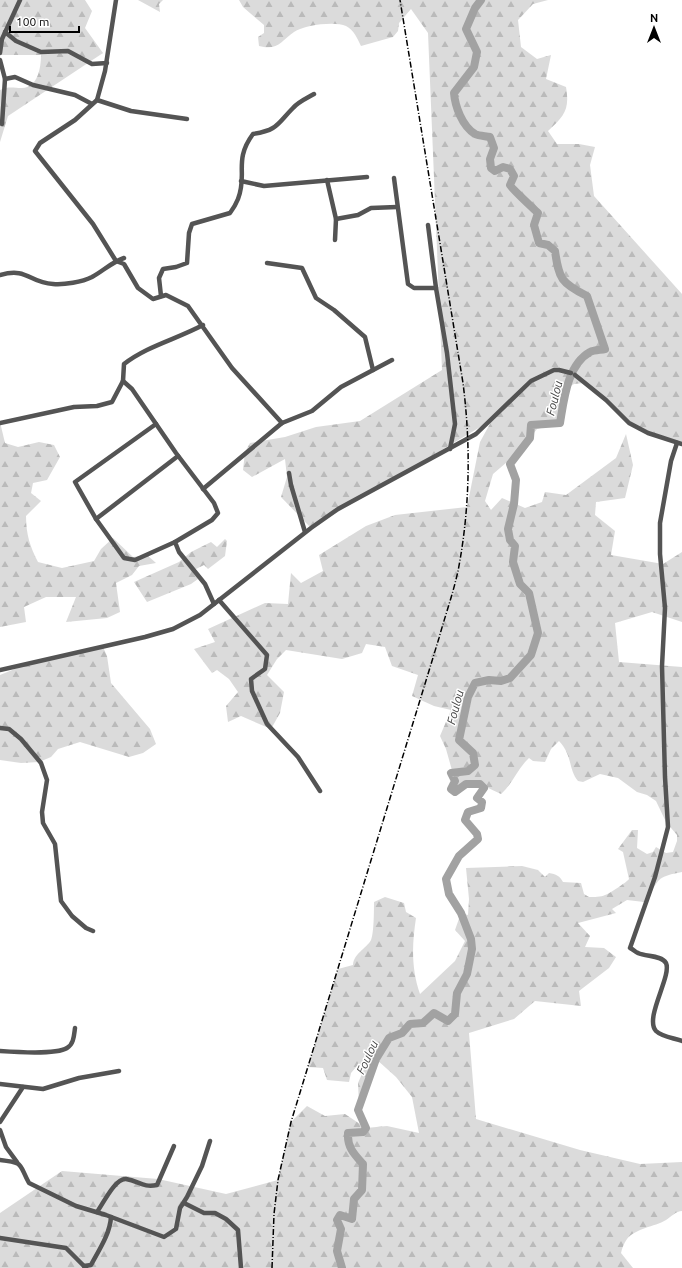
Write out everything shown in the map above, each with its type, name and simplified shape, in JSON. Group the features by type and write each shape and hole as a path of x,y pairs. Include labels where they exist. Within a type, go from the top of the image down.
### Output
{"street":[{"path":"0,53 2,39 20,0"},
{"path":"116,0 107,63 97,100 75,120 40,143 35,151 93,224 116,261 124,264 138,288 153,299 166,295 188,306 203,325 232,368 282,424"},
{"path":"5,32 16,41 41,52 68,52 92,64 107,63"},
{"path":"0,60 5,79 2,124"},
{"path":"5,79 15,77 33,85 75,95 92,104"},
{"path":"161,296 159,278 163,269 176,267 187,263 188,233 192,224 230,213 238,199 244,146 253,134 266,132 280,124 294,106 314,94"},
{"path":"97,100 130,111 187,119"},
{"path":"241,181 264,186 367,177"},
{"path":"394,178 408,284 414,288 436,288"},
{"path":"327,180 336,219 335,240"},
{"path":"336,219 358,215 370,208 397,207"},
{"path":"428,225 436,288 447,353 455,424 450,449"},
{"path":"0,275 17,272 40,282 53,284 67,283 91,277 116,261 124,258"},
{"path":"267,263 302,268 316,298 334,310 365,337 373,370"},
{"path":"0,423 74,407 97,406 112,402 123,380 124,364 136,354 179,337 203,325"},
{"path":"203,489 282,424 312,411 340,387 392,360"},
{"path":"0,670 174,629 200,616 305,532 338,509 476,434 531,381 554,370 573,374 606,400 629,423 648,433 679,443 671,461 660,523 660,554 665,608 662,666 668,826 655,877 630,948 638,953 662,959 666,964 667,970 658,999 653,1024 655,1030 660,1034 682,1041"},
{"path":"123,380 132,389 178,456 214,503 218,513 212,520 175,542 135,560 124,558 96,519 75,482 156,424"},
{"path":"96,519 178,456"},
{"path":"290,473 291,485 305,532"},
{"path":"175,542 186,563 205,584 214,604"},
{"path":"219,600 267,655 265,669 251,679 252,690 267,724 298,757 320,791"},
{"path":"0,728 9,729 41,763 47,780 42,812 43,823 55,844 61,901 72,916 86,928 93,931"},
{"path":"0,1051 40,1052 66,1048 73,1041 75,1028"},
{"path":"0,1084 43,1089 79,1078 119,1071"},
{"path":"0,1122 23,1087"},
{"path":"0,1130 6,1148 21,1165 29,1183 76,1206 97,1212 164,1237 176,1229 180,1208 184,1203 202,1166 210,1141"},
{"path":"97,1212 118,1182 125,1179 149,1187 157,1185 174,1146"},
{"path":"0,1160 17,1162"},
{"path":"184,1203 204,1212 215,1212 226,1219 238,1230 241,1268"},
{"path":"0,1238 66,1248 85,1267 91,1265 99,1251 111,1227 111,1217"}],"green space":[{"path":"0,0 85,0 92,11 85,28 103,53 8,116 0,142 0,90 22,88 32,85 38,76 41,55 0,55"},
{"path":"138,0 163,0 159,4 160,12"},
{"path":"239,0 548,0 533,4 518,20 521,47 537,59 551,55 546,79 566,87 567,101 562,117 548,131 557,144 579,144 595,147 590,165 594,196 682,294 682,444 629,423 584,383 574,384 567,388 560,423 537,429 510,464 507,462 493,474 485,501 491,510 502,498 525,508 542,502 545,492 566,495 616,458 626,434 633,465 625,498 596,502 595,515 615,531 611,555 663,564 682,552 682,622 652,612 615,623 619,662 682,667 682,872 668,875 658,881 649,897 644,902 627,900 612,909 616,913 578,923 590,936 585,947 604,948 616,957 609,968 579,991 581,1006 535,1001 514,1019 469,1033 476,1119 580,1150 640,1164 682,1162 682,1211 666,1220 635,1232 627,1239 621,1253 633,1268 0,1268 0,1213 62,1171 158,1179 226,1194 278,1180 291,1122 307,1106 325,1116 345,1114 366,1128 387,1126 419,1133 412,1097 396,1077 376,1059 359,1105 358,1083 365,1067 357,1066 351,1073 349,1082 327,1080 323,1068 308,1067 338,969 353,965 358,954 371,940 374,902 385,897 404,903 406,912 416,918 413,956 415,975 420,994 455,961 465,941 455,930 461,913 468,915 469,899 466,868 522,866 538,870 545,877 549,873 558,876 563,882 581,883 584,894 589,897 599,897 622,885 629,879 623,852 618,849 632,830 638,830 637,848 647,854 653,852 656,847 666,853 673,852 677,841 677,835 666,822 656,801 647,795 637,792 618,778 600,774 583,782 578,781 573,772 569,757 559,741 551,749 545,762 533,761 529,758 501,794 478,784 468,785 455,792 451,789 455,781 446,749 440,736 451,710 434,706 412,696 418,675 392,666 385,647 366,644 362,653 342,659 286,650 277,659 267,675 284,692 280,713 271,729 241,716 228,722 226,706 238,692 229,679 217,670 212,673 194,649 215,642 208,629 265,603 288,604 291,573 301,583 323,571 319,555 366,526 395,515 467,507 480,442 492,420 311,528 281,497 287,477 285,459 252,477 243,470 245,452 250,443 285,437 316,427 360,421 442,370 428,33 411,9 399,23 398,31 393,37 361,46 355,34 346,26 327,24 305,27 294,32 275,46 259,46 258,37 264,33 264,25 243,7"},
{"path":"0,422 5,443 18,447 39,442 54,445 60,457 47,480 33,483 31,493 41,501 26,516 29,540 38,562 62,568 94,561 101,549 113,538 133,557 147,555 156,563 139,566 132,575 116,583 120,612 107,618 66,622 76,597 46,597 24,607 26,622 0,627"},
{"path":"225,539 227,541 225,556 208,569 204,565 194,570 198,579 191,584 147,602 134,582 179,562 191,552 211,542 217,547"},
{"path":"103,647 107,656 111,683 150,729 156,744 143,753 129,757 80,742 58,749 51,757 39,762 21,763 0,760 0,675 22,666"}],"waterway":[{"name":"Foulou","path":"342,1268 337,1251 341,1229 337,1220 340,1215 352,1219 354,1199 362,1190 363,1164 350,1146 348,1133 363,1132 366,1128 358,1110 376,1059 389,1038 402,1033 410,1024 423,1023 434,1013 448,1021 455,1014 457,993 467,974 472,949 471,939 461,913 449,894 446,879 459,856 478,839 477,834 465,820 468,812 481,808 482,802 477,798 484,788 480,784 466,784 455,792 451,789 455,781 451,773 468,771 475,765 473,753 459,740 468,697 475,683 489,680 501,681 510,678 531,655 538,633 529,593 520,584 513,562 515,546 510,540 508,529 514,504 516,480 510,464 530,438 531,425 560,423 565,394 571,374 576,365 590,352 605,349 587,296 572,287 563,279 558,268 555,251 548,245 539,243 534,225 538,213 510,185 514,176 510,169 503,167 495,171 491,168 490,159 494,148 490,137 477,135 470,130 466,126 458,110 454,93 474,67 477,52 466,29 475,8 481,0"}],"railway":[{"path":"272,1268 274,1214 278,1180 291,1122 451,597 458,571 465,524 468,477 466,407 400,0"}]}
